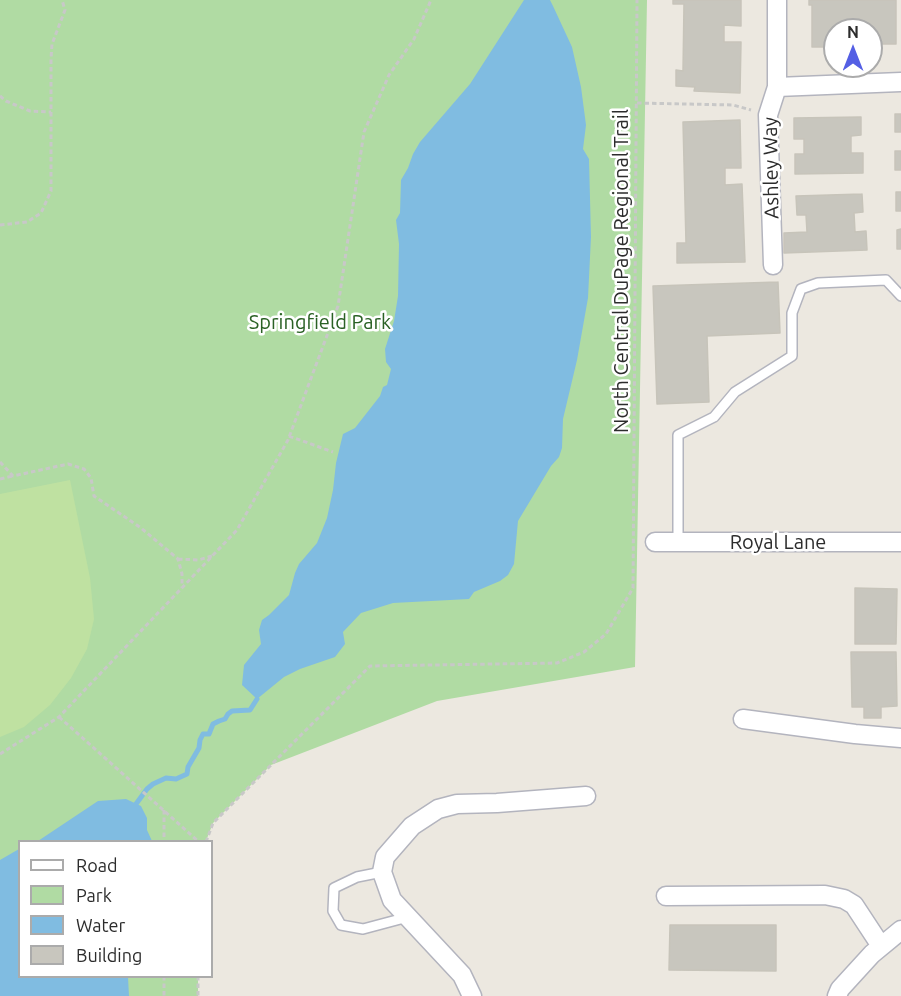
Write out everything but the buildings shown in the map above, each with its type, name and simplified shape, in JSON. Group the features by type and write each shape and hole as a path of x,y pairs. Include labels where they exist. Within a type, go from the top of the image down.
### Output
{"street":[{"name":"Ashley Way","path":"773,265 768,115 777,87 777,0"},
{"path":"777,87 901,82"},
{"name":"Royal Lane","path":"655,542 901,542"},
{"path":"743,719 901,738"},
{"path":"472,996 462,975 392,900 382,872 385,857 412,826 438,809 457,804 586,796"},
{"path":"666,896 825,895 844,899 854,905 881,946"},
{"path":"837,996 840,988 872,954 901,930"}],"lane":[{"path":"678,542 678,435 714,417 735,392 792,356 792,313 801,289 818,283 886,280 901,296"},
{"path":"382,872 357,877 334,888 333,912 341,925 363,929 409,917"}],"path":[{"path":"0,225 27,222 41,213 51,191 52,44 65,10 62,0"},
{"path":"0,754 58,717 237,530 289,436 338,306 364,132 389,75 414,39 431,0"},
{"name":"North Central DuPage Regional Trail","path":"207,840 213,823 370,666 557,663 584,652 606,634 633,588 637,0"},
{"path":"0,96 30,111 51,112"},
{"path":"637,103 733,105 768,115"},
{"path":"289,436 333,452"},
{"path":"0,462 13,476"},
{"path":"0,479 68,464 84,469 91,478 94,496 141,528 178,559 182,574 182,588"},
{"path":"178,559 198,560 213,555"},
{"path":"58,717 197,840"},
{"path":"164,810 164,840"},
{"path":"164,978 164,996"},
{"path":"198,978 198,996"}],"green space":[{"name":"Springfield Park","path":"0,0 647,0 635,667 437,701 271,765 213,823 206,840 18,840 18,978 198,978 198,996 0,996"},
{"path":"70,480 90,578 94,619 87,649 71,678 50,705 24,727 0,737 0,494"}],"water":[{"path":"524,0 550,0 572,47 586,125 583,149 589,159 591,237 588,298 563,419 562,448 559,457 551,466 518,521 514,564 508,575 474,592 469,599 393,603 361,613 343,632 345,644 335,657 284,677 257,699 242,685 244,665 261,644 259,630 262,620 289,595 299,564 317,543 327,518 343,434 355,428 380,396 383,387 387,385 391,369 386,362 385,349 394,321 398,296 399,244 396,220 400,213 401,180 420,142 470,84"},
{"path":"126,799 141,806 147,818 147,830 152,840 40,840 98,801"},
{"path":"18,850 18,978 128,978 129,996 0,996 0,860"}],"waterway":[{"path":"136,804 153,784 166,778 176,779 187,774 203,734 209,734 213,724 225,719 232,711 250,710 257,699"}]}
